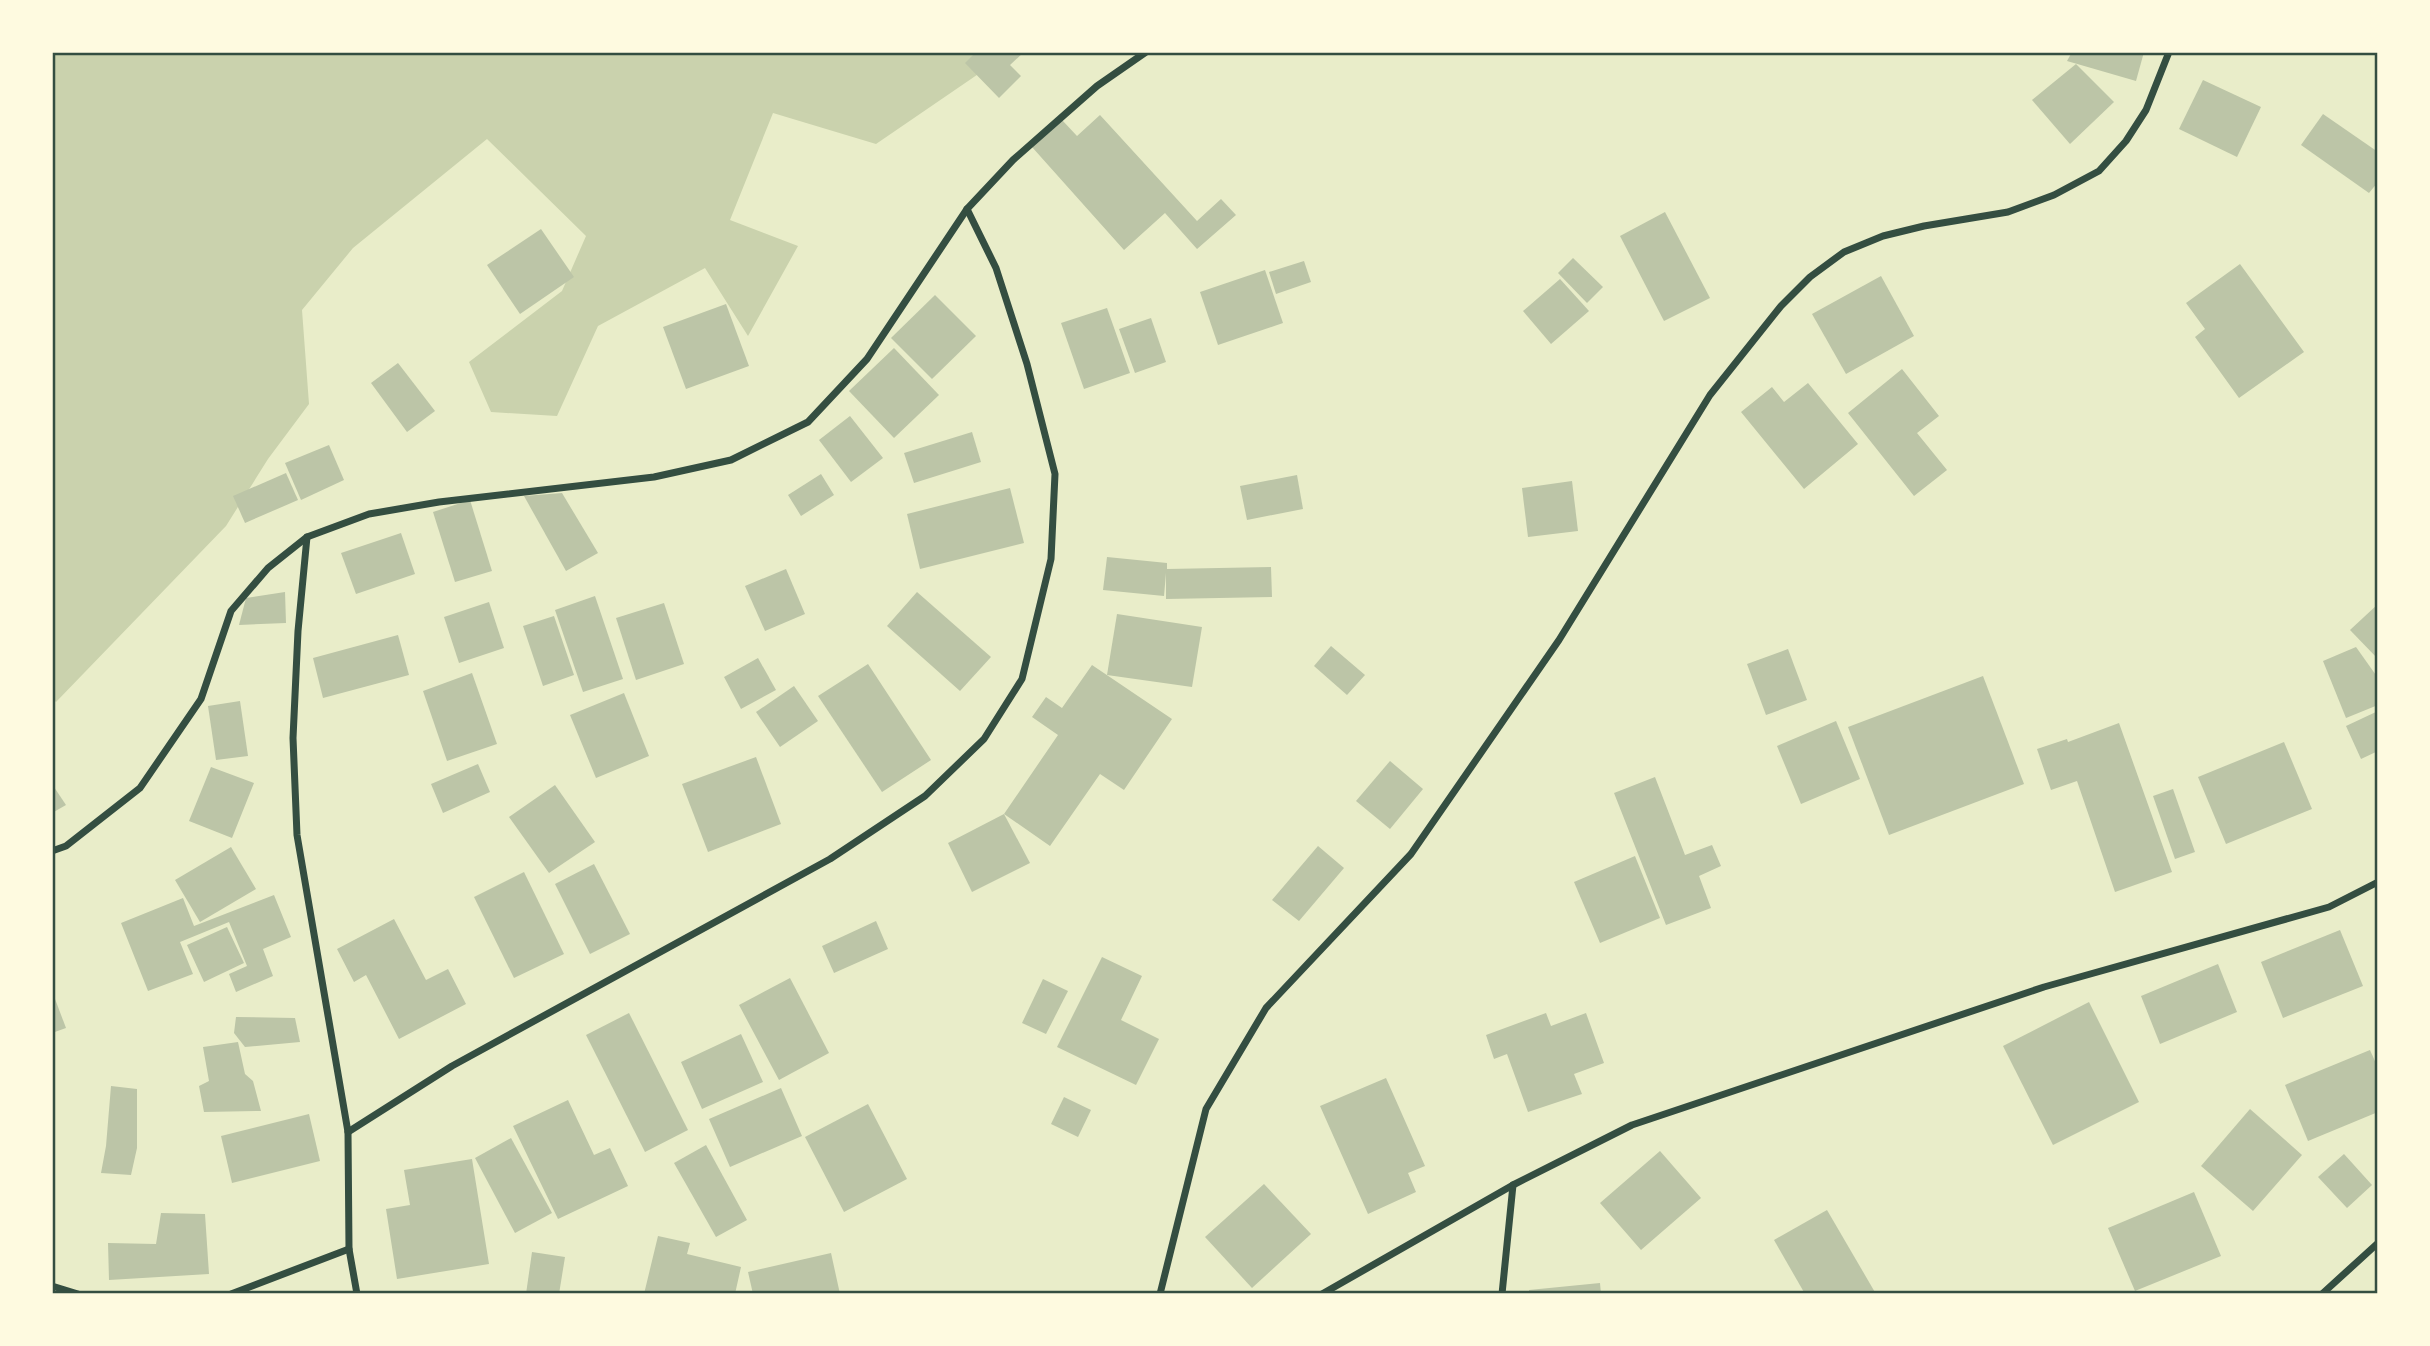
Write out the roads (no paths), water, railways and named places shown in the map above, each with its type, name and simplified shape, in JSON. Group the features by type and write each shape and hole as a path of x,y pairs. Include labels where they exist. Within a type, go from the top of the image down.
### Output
{"street":[{"path":"52,851 66,846 140,788 201,699 231,611 268,568 307,537 369,514 439,502 654,477 732,460 808,422 867,359 967,209 1013,160 1097,86 1146,52"},
{"path":"1160,1293 1206,1110 1266,1008 1411,854 1559,640 1710,396 1781,306 1810,277 1844,252 1883,236 2008,212 2054,195 2099,171 2126,141 2146,110 2169,52"},
{"path":"348,1132 452,1066 830,859 925,796 984,739 1022,679 1051,559 1055,474 1027,364 996,268 967,209"},
{"path":"307,537 298,631 293,738 297,835 348,1132 349,1249 357,1293"},
{"path":"1322,1293 1513,1185 1632,1125 2044,987 2329,907 2378,882"},
{"path":"1502,1293 1513,1185"},
{"path":"2322,1293 2378,1243"},
{"path":"231,1293 349,1249"},
{"path":"52,1286 78,1293"}]}
